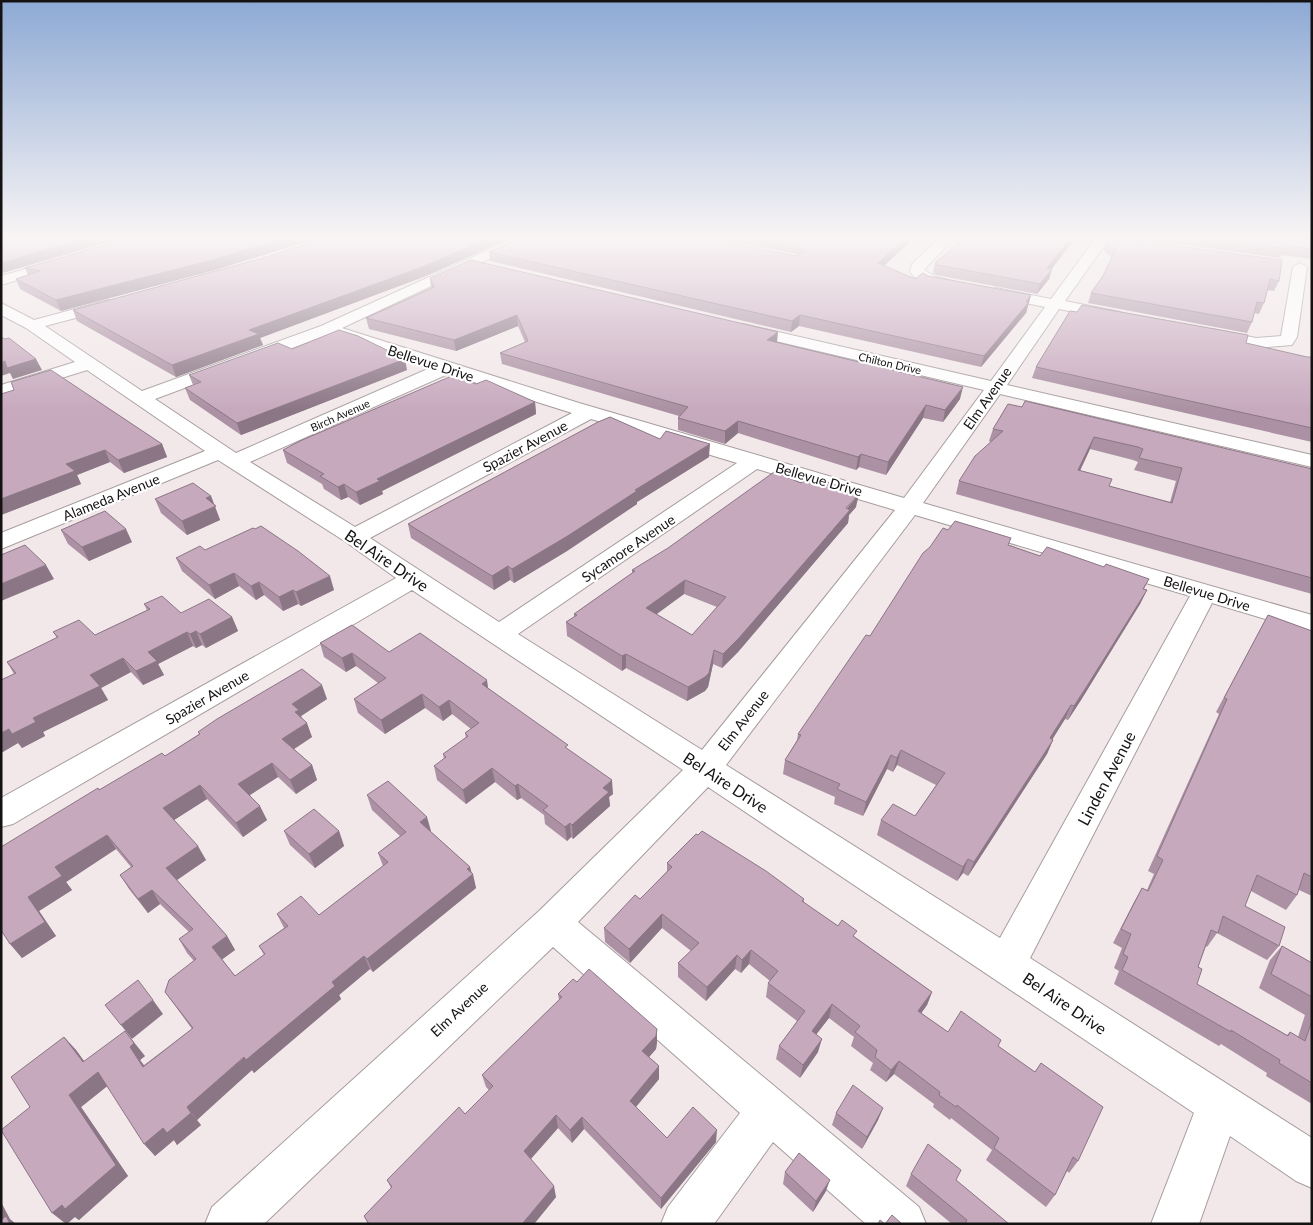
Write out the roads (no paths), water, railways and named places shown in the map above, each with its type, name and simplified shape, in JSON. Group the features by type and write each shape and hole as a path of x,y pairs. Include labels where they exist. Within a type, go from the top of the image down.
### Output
{"street":[{"path":"141,398 327,329 397,296"},
{"path":"1012,296 1130,318"},
{"name":"Elm Avenue","path":"229,1224 552,923 705,769 910,506 1060,296"},
{"path":"1197,331 1256,342 1286,341 1289,338 1295,296"},
{"path":"32,325 127,300"},
{"name":"Bel Aire Drive","path":"1,308 32,325 227,456 354,537 413,579 1007,964 1312,1165"},
{"name":"Chilton Drive","path":"730,326 1312,461"},
{"name":"Bellevue Drive","path":"327,329 589,412 1312,624"},
{"path":"1,391 88,364"},
{"name":"Birch Avenue","path":"227,456 446,368"},
{"name":"Spazier Avenue","path":"354,537 589,412"},
{"name":"Alameda Avenue","path":"1,542 227,456"},
{"name":"Sycamore Avenue","path":"499,635 756,460"},
{"name":"Spazier Avenue","path":"1,814 413,579"},
{"name":"Linden Avenue","path":"1007,964 1205,592"},
{"path":"552,923 902,1224"},
{"path":"1175,1224 1219,1105"},
{"path":"684,1224 769,1110"}]}
